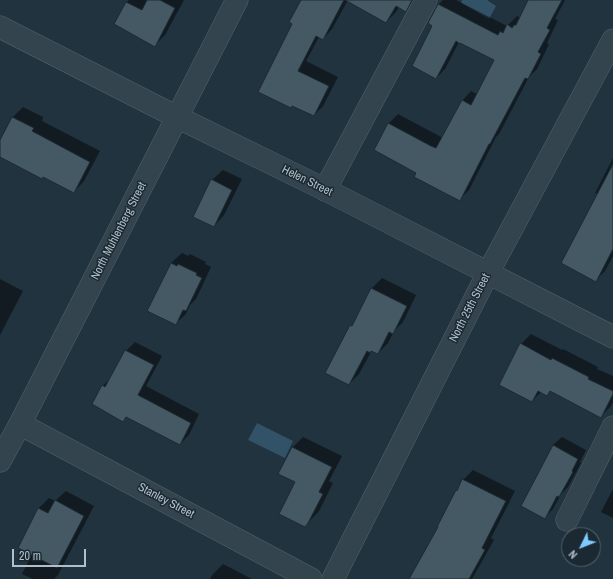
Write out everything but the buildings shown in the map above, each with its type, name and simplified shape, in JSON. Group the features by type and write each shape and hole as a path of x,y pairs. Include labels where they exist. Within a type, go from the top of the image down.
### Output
{"street":[{"name":"North Muhlenberg Street","path":"0,461 237,0"},
{"path":"325,190 426,0"},
{"name":"Helen Street","path":"0,27 325,190 613,337"},
{"name":"North 25th Street","path":"333,579 488,273 613,40"},
{"name":"Stanley Street","path":"20,424 312,579"},
{"path":"567,520 613,427"}],"water":[{"path":"462,0 487,0 496,6 489,19 461,3"},
{"path":"257,423 293,441 285,458 248,440"}]}
